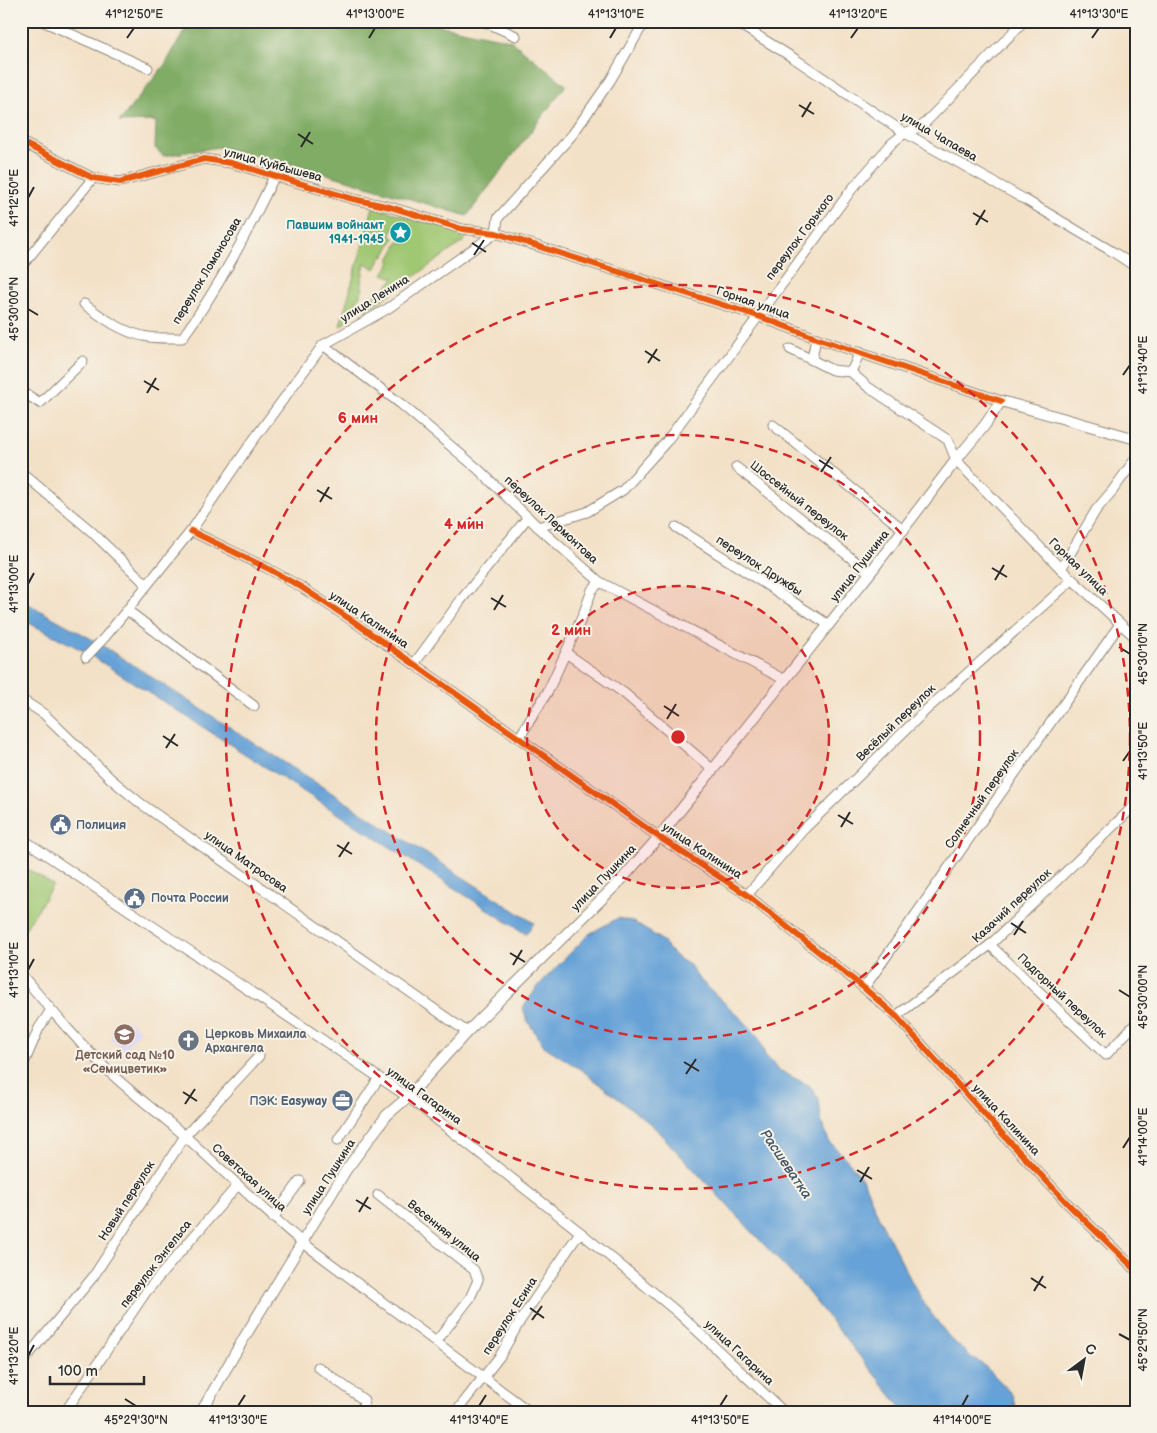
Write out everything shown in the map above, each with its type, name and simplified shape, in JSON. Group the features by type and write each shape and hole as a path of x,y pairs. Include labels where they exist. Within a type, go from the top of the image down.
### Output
{"main road":[{"path":"1001,401 1136,439"},
{"name":"улица Пушкина","path":"201,1412 346,1170 387,1116 408,1097 467,1032 621,880 659,837 904,530 956,460 985,425 1001,401"}],"street":[{"path":"42,21 148,68"},
{"path":"483,21 516,36"},
{"path":"496,233 498,218 572,135 610,81 645,21"},
{"name":"улица Чапаева","path":"734,21 795,59 905,133 1024,199 1113,252 1136,268"},
{"name":"переулок Горького","path":"538,527 587,512 623,490 666,442 852,189 892,143 905,133 922,126 1024,21"},
{"name":"улица Куйбышева","path":"21,142 93,178 120,182 204,159 232,163 462,229 496,233"},
{"name":"переулок Ломоносова","path":"84,304 112,324 132,333 145,337 182,338 208,300 242,240 275,175"},
{"path":"21,267 93,178"},
{"name":"Горная улица","path":"496,233 758,316 816,338 1001,401"},
{"name":"улица Ленина","path":"86,657 105,637 191,531 249,446 324,345 387,309 496,233"},
{"path":"812,359 816,338"},
{"name":"переулок Лермонтова","path":"324,345 401,404 478,469 538,527 600,582 784,680"},
{"name":"Горная улица","path":"790,349 832,370 851,372 868,387 948,440 956,460 1072,580 1136,638"},
{"path":"851,372 860,352"},
{"path":"21,391 40,403 83,360"},
{"path":"773,425 904,530"},
{"path":"1061,569 1096,510 1136,458"},
{"name":"Шоссейный переулок","path":"736,467 870,573"},
{"path":"21,472 91,531 147,585"},
{"path":"414,664 460,600 528,517"},
{"name":"переулок Дружбы","path":"676,527 829,625"},
{"name":"улица Калинина","path":"191,531 267,568 301,587 414,664 659,837 747,895 864,988 896,1016 1063,1198 1136,1270"},
{"name":"Весёлый переулок","path":"747,895 803,830 838,796 925,712 1072,580"},
{"path":"519,738 548,692 584,615 592,590 600,582"},
{"path":"127,610 254,706"},
{"name":"Солнечный переулок","path":"864,988 1120,624"},
{"path":"566,653 624,693 713,770"},
{"name":"улица Матросова","path":"21,699 44,714 111,779 140,803 467,1032"},
{"name":"Казачий переулок","path":"896,1016 990,945 1136,804"},
{"name":"улица Гагарина","path":"21,838 408,1097 580,1232 676,1311 777,1410"},
{"name":"Подгорный переулок","path":"990,945 1106,1054 1136,1023"},
{"name":"Советская улица","path":"21,974 51,1010 116,1078 185,1136 273,1218 302,1242 530,1412"},
{"path":"21,1070 38,1028 51,1010"},
{"name":"Новый переулок","path":"21,1364 93,1277 185,1136 259,1056"},
{"path":"338,1140 379,1078"},
{"path":"273,1218 300,1181"},
{"name":"переулок Энгельса","path":"65,1412 146,1292 237,1186"},
{"name":"Весенняя улица","path":"378,1194 474,1270 478,1280 470,1298 436,1342"},
{"name":"переулок Есина","path":"456,1412 500,1356 520,1321 580,1232"},
{"path":"318,1367 364,1400 362,1412"}],"shaded area":[{"name":"Детский сад №10 «Семицветик»","path":"126,1019 140,1030 124,1050 110,1039"}],"green space":[{"path":"190,21 418,21 510,40 566,85 467,216 307,168 219,147 163,156 155,148 156,121 119,122 166,63"},
{"path":"373,207 468,234 464,241 365,312 374,295 380,294 394,278 383,274 391,262 389,260 399,241 403,244 410,229 397,222 390,236 394,238 375,269 365,263 361,283 363,289 345,324 340,326"},
{"path":"21,865 53,885 21,936"}],"water":[{"path":"21,600 97,642 534,923 526,934 84,651 21,619"},
{"name":"Расшеватка","path":"618,918 633,922 659,938 676,957 690,965 698,978 745,1022 760,1040 765,1055 779,1070 810,1086 819,1099 821,1121 829,1141 849,1162 864,1182 879,1218 927,1308 950,1338 971,1357 985,1366 1002,1383 1013,1396 1018,1412 902,1412 900,1406 802,1285 652,1125 583,1071 544,1046 527,1020 523,1008 538,986 589,934"}],"cycle path":[{"path":"21,142 93,178 120,182 204,159 231,163 462,229 496,233 758,316 816,338 1001,401"},
{"path":"191,531 267,568 301,587 353,621 659,837 747,895 864,988 896,1016 1069,1205 1136,1270"}],"place":[{"name":"Павшим войнамт 1941-1945","path":"400,232"},
{"name":"Полиция","path":"60,825"},
{"name":"Почта России","path":"135,898"},
{"name":"Детский сад №10 «Семицветик»","path":"125,1034"},
{"name":"Церковь Михаила Архангела","path":"189,1041"},
{"name":"ПЭК: Easyway","path":"343,1101"}]}
